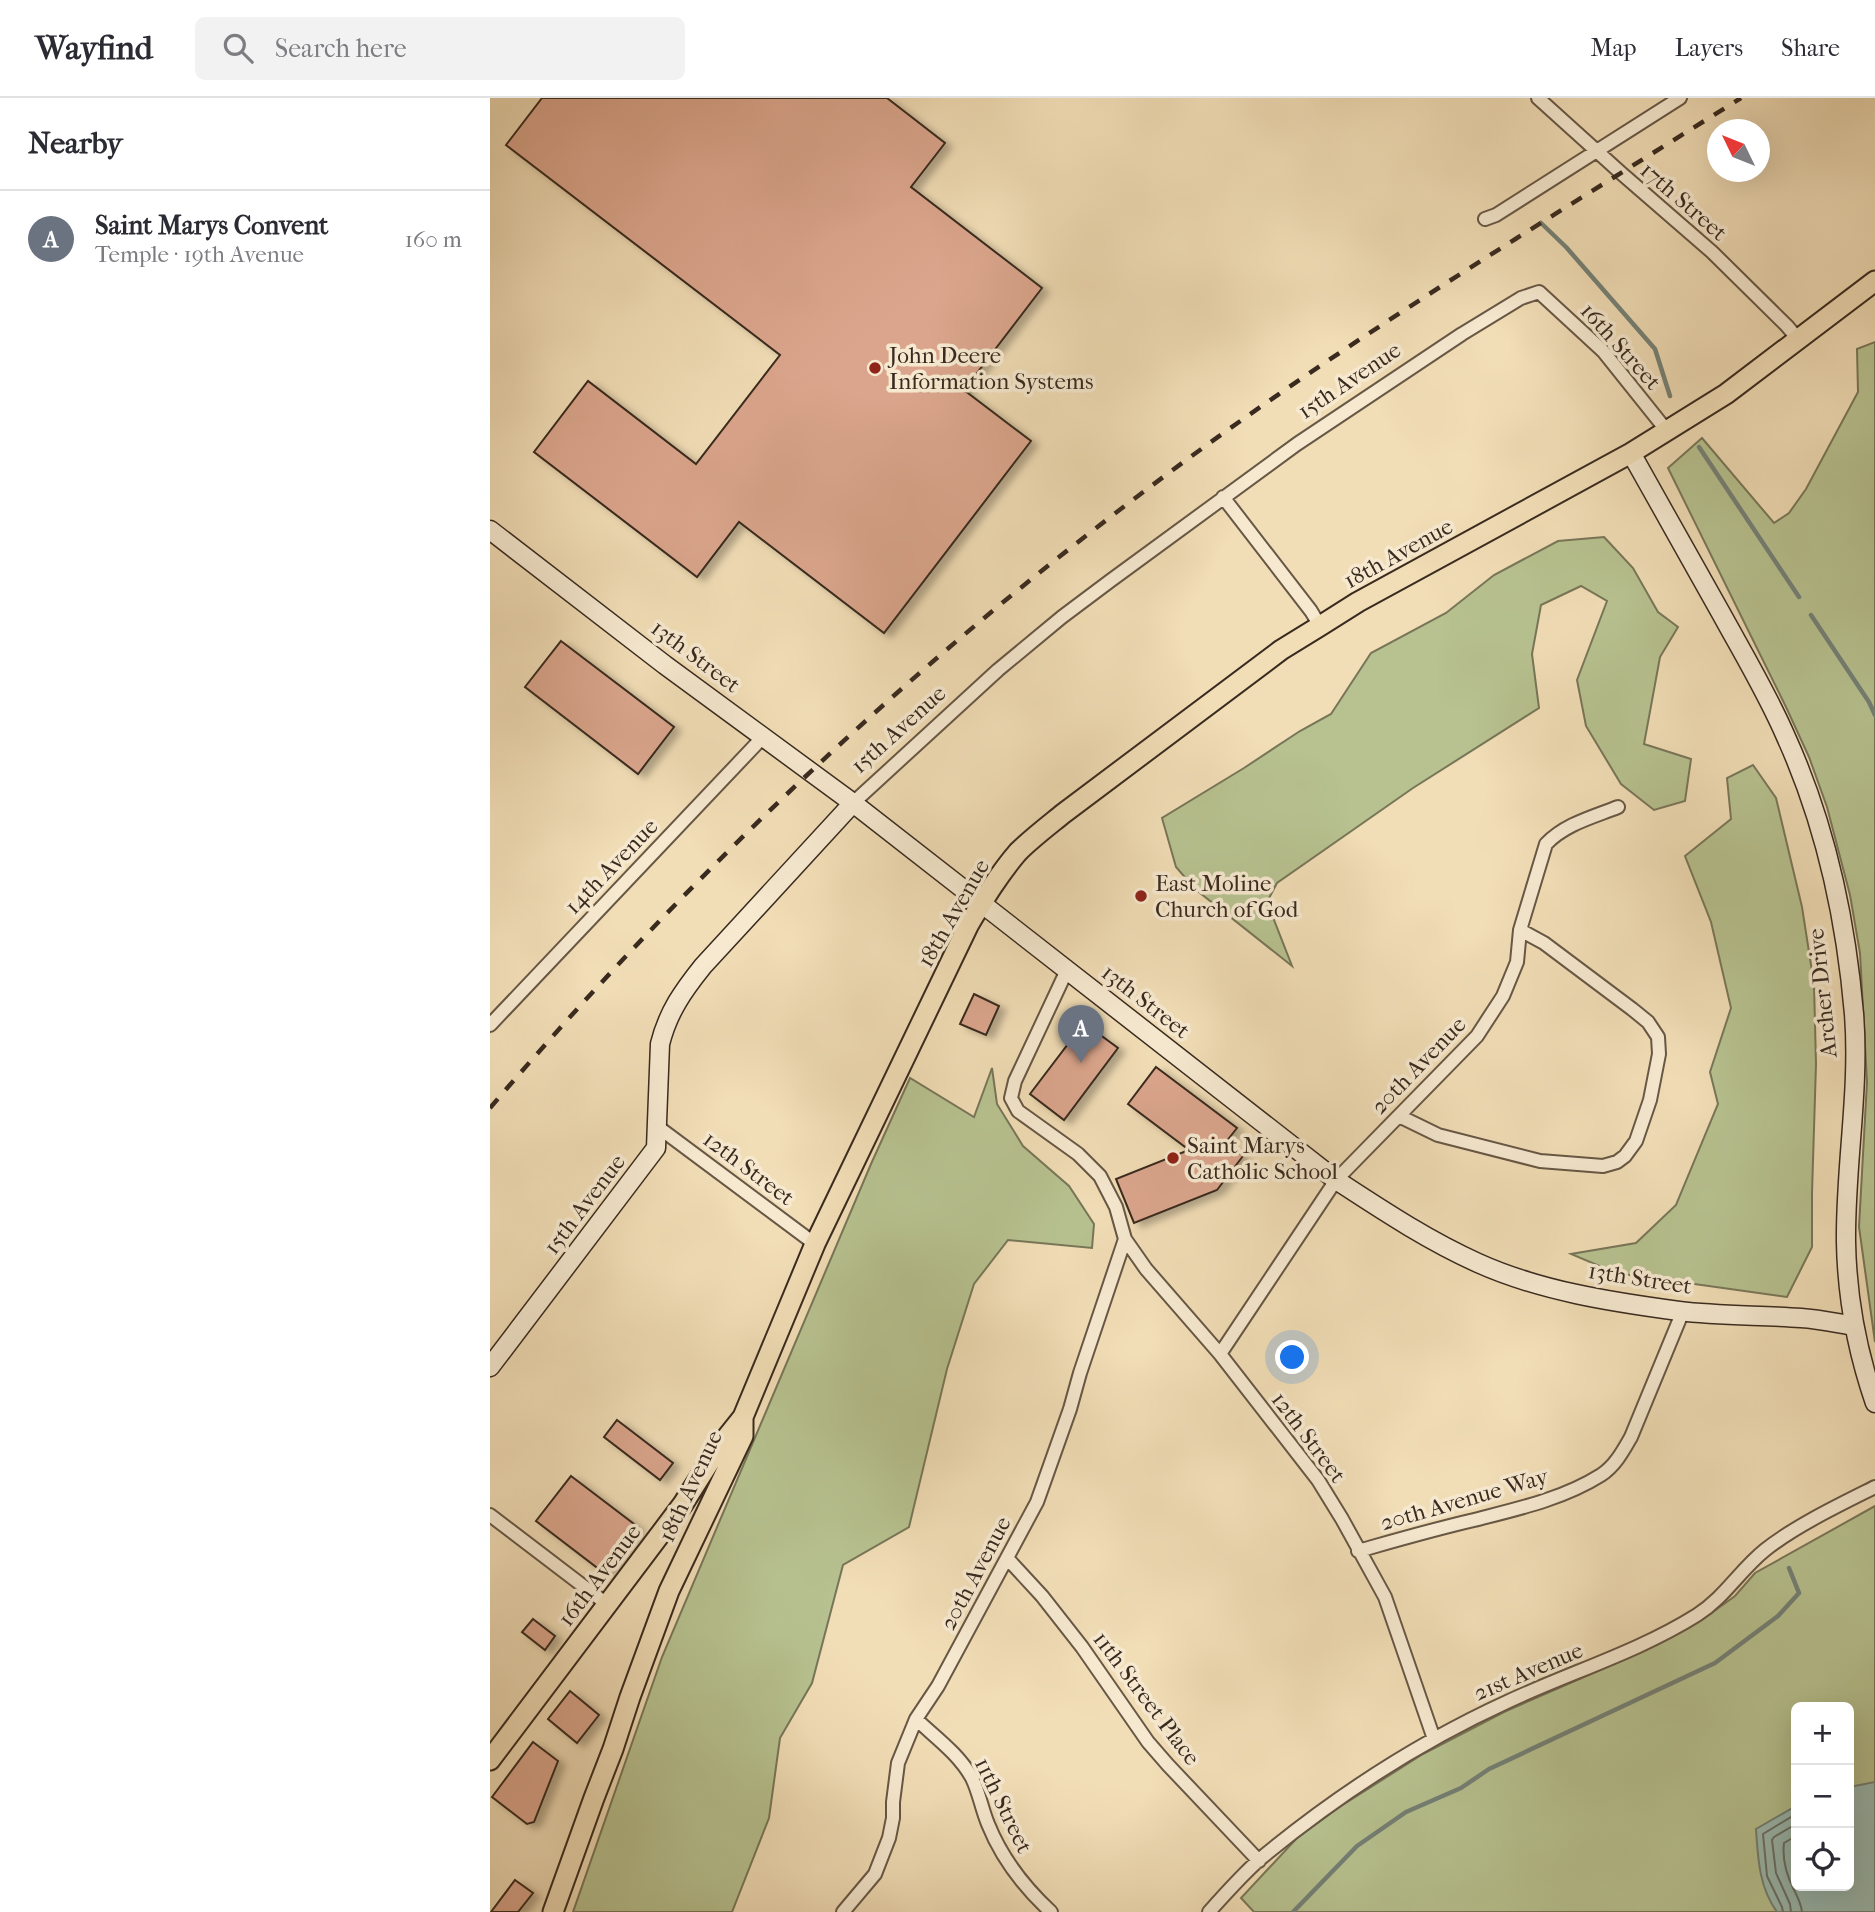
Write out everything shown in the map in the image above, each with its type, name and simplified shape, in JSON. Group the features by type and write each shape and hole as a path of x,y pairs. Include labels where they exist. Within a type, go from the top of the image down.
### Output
{"main road":[{"name":"18th Avenue","path":"553,1912 614,1749 668,1591 743,1436 743,1417 815,1244 969,924 1006,867 1038,834 1281,650 1358,602 1667,431 1726,394 1875,281"},
{"name":"16th Avenue","path":"490,1760 684,1504 719,1447 743,1417"}],"street":[{"name":"17th Street","path":"1538,98 1712,252 1798,340"},
{"path":"1485,219 1496,215 1680,98"},
{"name":"16th Street","path":"1539,292 1604,351 1667,431"},
{"name":"15th Avenue","path":"490,1367 656,1149 660,1044 680,995 703,966 853,803 998,670 1062,617 1223,497 1462,334 1521,298 1539,292"},
{"name":"Archer Drive","path":"1631,453 1754,673 1786,737 1804,782 1832,878 1849,969 1854,1017 1846,1242 1849,1296 1864,1372 1875,1403"},
{"path":"1223,497 1320,626"},
{"name":"13th Street","path":"490,530 665,665 982,902 1336,1180 1415,1231 1481,1264 1527,1281 1569,1292 1682,1311 1805,1318 1854,1326"},
{"name":"14th Avenue","path":"490,1025 763,737"},
{"name":"20th Avenue","path":"1220,1354 1336,1180 1477,1036 1496,1009 1517,962 1520,930 1546,844 1566,828 1618,807"},
{"path":"1399,1116 1437,1135 1540,1161 1603,1166 1625,1156 1636,1140 1650,1100 1658,1054 1658,1037 1648,1022 1632,1009 1544,943 1520,930"},
{"name":"12th Street","path":"1067,970 1015,1081 1011,1098 1028,1119 1078,1154 1100,1176 1116,1207 1125,1239 1146,1269 1220,1354 1318,1480 1385,1597 1434,1739"},
{"name":"12th Street","path":"658,1127 815,1244"},
{"name":"20th Avenue","path":"843,1912 875,1874 889,1838 898,1763 916,1719 937,1686 1037,1502 1125,1239"},
{"name":"20th Avenue Way","path":"1358,1551 1534,1505 1603,1474 1622,1454 1631,1437 1682,1311"},
{"name":"21st Avenue","path":"1209,1912 1259,1861 1314,1816 1366,1780 1434,1739 1510,1700 1601,1663 1685,1622 1720,1598 1766,1549 1832,1509 1875,1487"},
{"path":"490,1515 608,1605"},
{"name":"11th Street Place","path":"1007,1558 1042,1596 1082,1647 1148,1742 1259,1861"},
{"name":"11th Street","path":"916,1719 957,1757 972,1779 989,1828 1007,1860 1029,1892 1051,1912"}],"green space":[{"path":"1875,342 1875,1342 1859,1227 1867,1082 1860,953 1850,895 1827,807 1809,757 1668,468 1702,438 1774,523 1789,513 1806,489 1858,392 1857,349"},
{"path":"1604,537 1633,568 1658,612 1678,627 1660,657 1644,744 1691,759 1685,801 1654,810 1621,784 1586,726 1577,680 1607,601 1581,586 1541,605 1532,654 1539,708 1413,788 1277,883 1267,902 1292,966 1195,889 1176,867 1162,818 1331,714 1371,653 1446,613 1494,575 1558,541"},
{"path":"1753,765 1776,798 1802,907 1814,984 1816,1064 1812,1247 1787,1297 1616,1273 1571,1254 1636,1243 1676,1205 1718,1104 1710,1072 1731,1008 1711,922 1685,856 1731,819 1727,778"},
{"path":"992,1068 997,1104 1023,1146 1069,1186 1094,1224 1092,1248 1008,1240 974,1284 947,1369 909,1527 843,1565 812,1683 780,1738 769,1818 732,1912 573,1912 662,1657 910,1078 974,1117"},
{"path":"1875,1506 1875,1912 1254,1912 1241,1898 1297,1838 1341,1806 1423,1754 1504,1712 1646,1650 1710,1614 1735,1596 1755,1573"}],"water":[{"path":"1875,1782 1875,1912 1777,1912 1763,1883 1756,1829 1791,1809 1791,1891 1854,1891 1854,1786"}],"building":[{"name":"John Deere Information Systems","path":"542,98 887,98 945,143 911,187 1042,288 964,390 1031,441 884,633 739,522 697,577 534,452 588,381 696,464 780,355 506,145"},
{"path":"561,641 674,727 638,774 525,687"},
{"path":"974,994 999,1006 986,1035 960,1024"},
{"path":"1084,1023 1118,1048 1064,1120 1030,1094"},
{"path":"1156,1067 1237,1128 1226,1142 1243,1156 1217,1190 1134,1223 1116,1179 1189,1150 1128,1104"},
{"path":"617,1420 673,1463 660,1480 604,1437"},
{"path":"571,1476 638,1527 604,1573 536,1521"},
{"path":"533,1619 555,1636 545,1650 522,1632"},
{"path":"570,1691 599,1715 577,1743 548,1719"},
{"path":"533,1742 558,1761 534,1822 527,1824 492,1797"},
{"path":"515,1880 533,1893 518,1912 491,1912"}],"waterway":[{"path":"1541,223 1566,247 1655,349 1670,396"},
{"path":"1699,447 1799,597"},
{"path":"1811,615 1875,715"},
{"path":"1293,1912 1357,1846 1406,1812 1461,1788 1489,1769 1715,1663 1778,1616 1799,1593 1789,1568"}],"railway":[{"path":"490,1108 640,942 798,784 880,708 1050,564 1211,442 1359,340 1741,98"}],"place":[{"name":"John Deere Information Systems","path":"875,368"},
{"name":"East Moline Church of God","path":"1141,896"},
{"name":"Saint Marys Convent","path":"1081,1063"},
{"name":"Saint Marys Catholic School","path":"1173,1158"}]}
